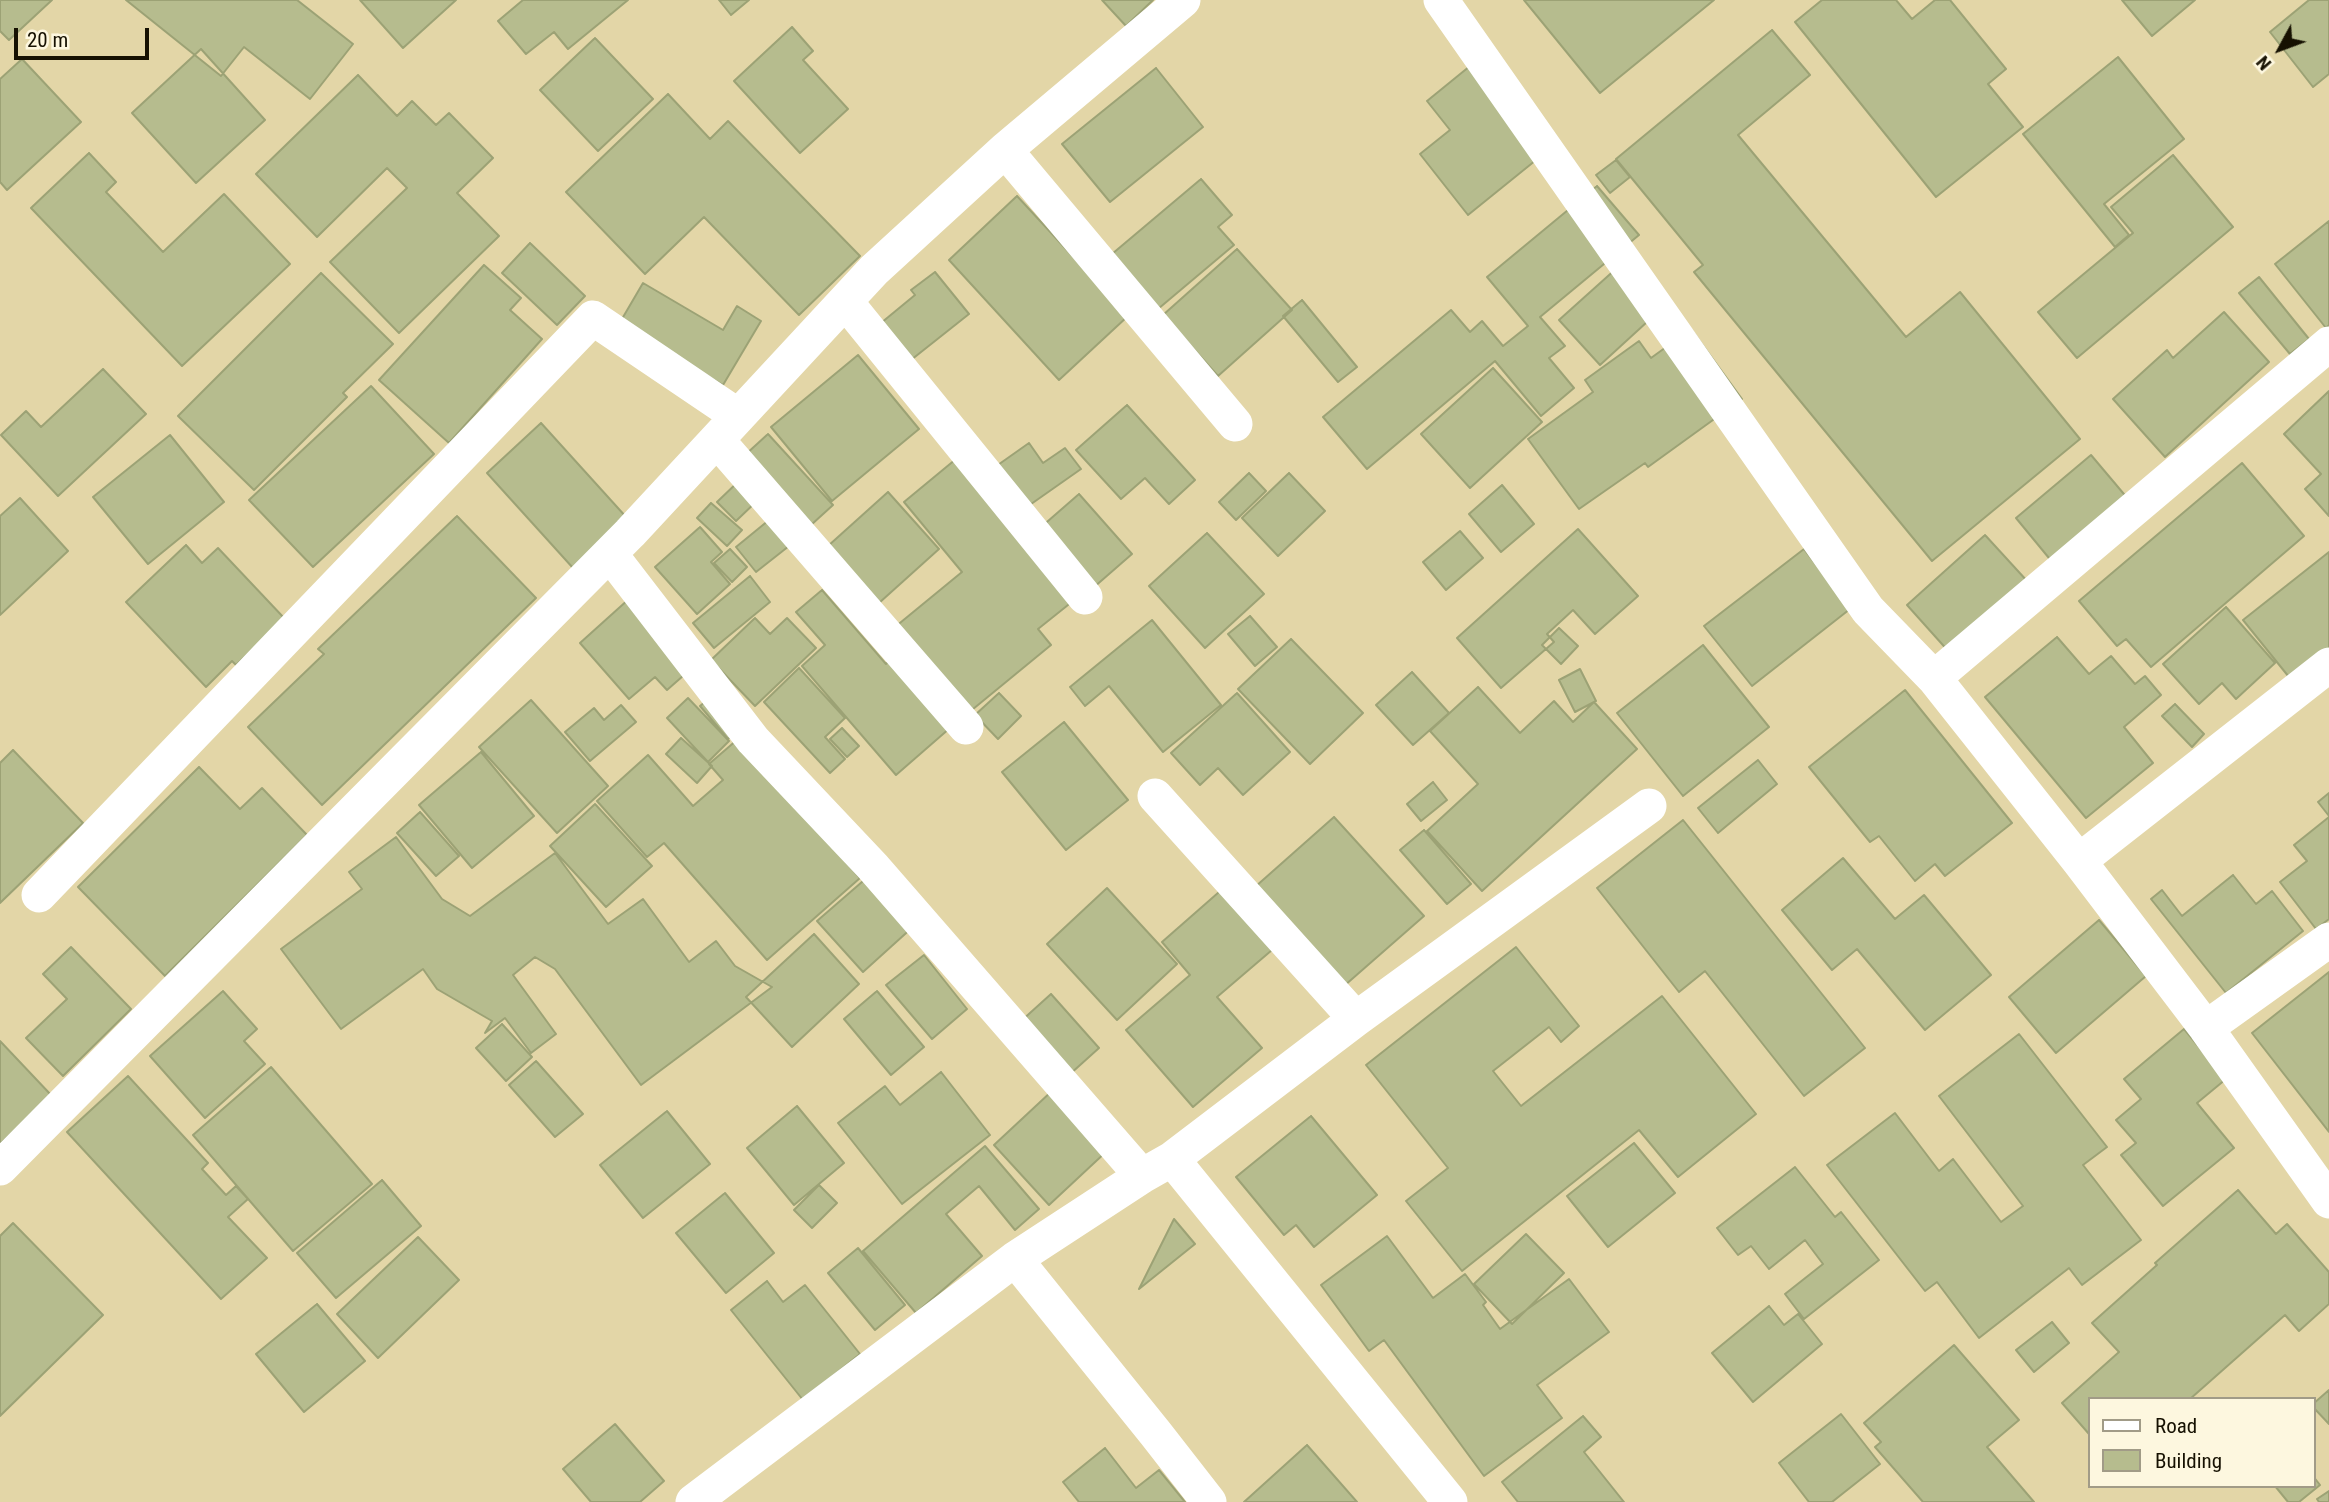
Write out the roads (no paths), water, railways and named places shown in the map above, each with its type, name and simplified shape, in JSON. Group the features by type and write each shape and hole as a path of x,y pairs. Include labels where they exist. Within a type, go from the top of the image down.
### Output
{"street":[{"path":"0,1168 610,554 874,270 1005,150 1183,0"},
{"path":"1441,0 1868,610 1934,678 2079,861 2206,1028 2329,1201"},
{"path":"1005,150 1235,424"},
{"path":"845,301 1085,597"},
{"path":"39,895 593,318 727,428 965,727"},
{"path":"1934,678 2329,344"},
{"path":"610,554 753,740 873,867 1142,1176"},
{"path":"2079,861 2329,665"},
{"path":"1155,796 1356,1019"},
{"path":"693,1502 1015,1259 1172,1158 1356,1019 1649,806"},
{"path":"2206,1028 2329,940"},
{"path":"1172,1158 1450,1502"},
{"path":"1015,1259 1209,1502"}]}
